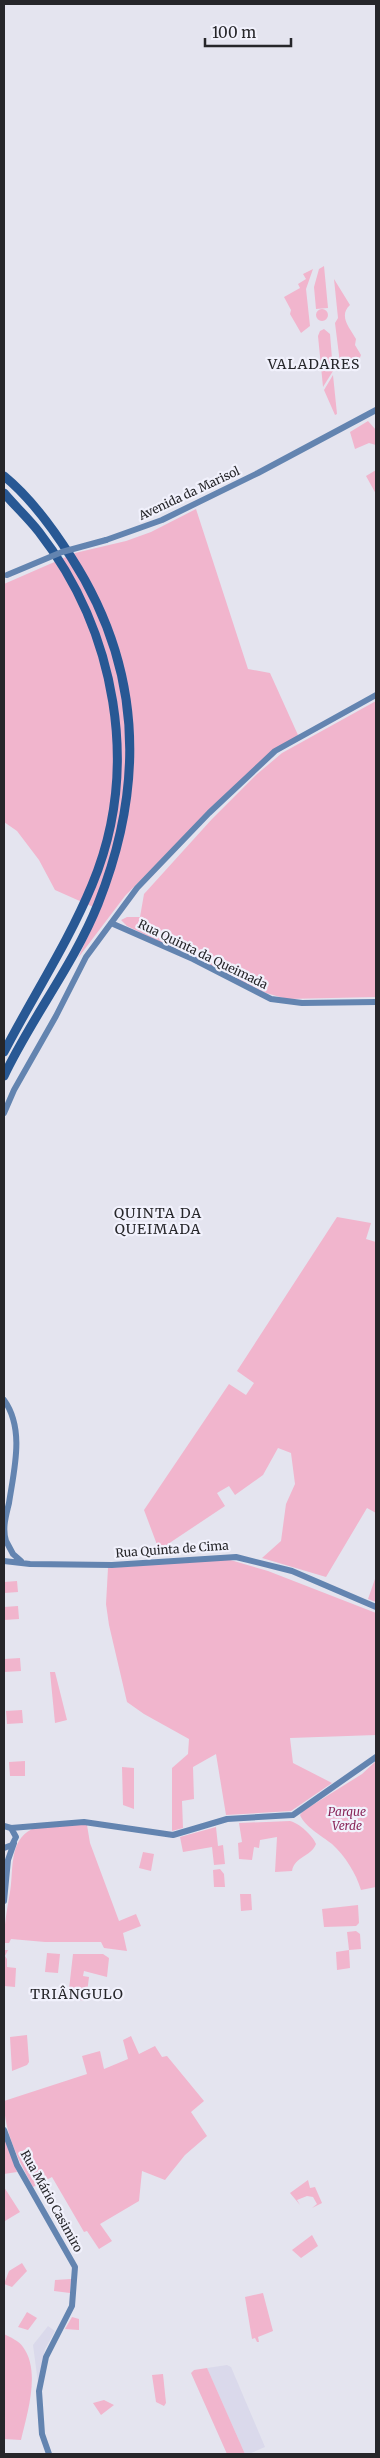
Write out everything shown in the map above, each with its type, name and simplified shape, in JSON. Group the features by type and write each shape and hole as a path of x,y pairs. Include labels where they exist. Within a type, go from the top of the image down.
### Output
{"highway":[{"path":"4,476 34,505 81,573 101,611 116,652 130,719 130,756 121,827 107,878 84,932 4,1076"},
{"path":"4,493 39,532 67,574 98,640 111,689 117,737 116,797 111,825 93,884 43,983 4,1052"}],"street":[{"name":"Avenida da Marisol","path":"5,576 44,559 162,520 258,473 376,410"},
{"path":"4,1113 14,1090 56,1016 86,957 137,888 202,820 275,751 376,695"},
{"name":"Rua Quinta da Queimada","path":"111,923 193,959 271,998 295,1002 376,1002"},
{"path":"4,1400 12,1413 17,1438 4,1522 6,1542 4,1559"},
{"path":"6,1542 21,1561"},
{"name":"Rua Quinta de Cima","path":"4,1559 30,1564 112,1564 236,1556 292,1571 376,1607"},
{"path":"4,1826 11,1828 84,1822 174,1835 228,1819 293,1815 376,1757"},
{"path":"4,1848 29,1829 39,1825"},
{"path":"4,1901 10,1851 15,1841 15,1832 11,1828"},
{"path":"4,1859 7,1872"},
{"name":"Rua Mário Casimiro","path":"4,2130 17,2165 75,2267 72,2306 46,2357 39,2391 42,2434 49,2454"}],"shaded area":[{"path":"48,2326 55,2331 45,2349 38,2383 33,2345"},
{"path":"227,2365 231,2367 265,2447 249,2454 245,2454 207,2368"}],"green space":[{"path":"324,266 328,308 316,309 314,287 319,269"},
{"path":"313,269 306,289 310,326 301,333 290,314 291,310 284,297 300,288 298,284 306,279 303,274"},
{"path":"334,279 350,305 345,313 345,318 356,339 355,345 361,355 359,360 341,371 335,323 338,318"},
{"path":"322,309 328,315 322,321 316,315"},
{"path":"324,329 330,334 333,371 323,387 318,336 320,331"},
{"path":"333,375 337,414 335,415 324,390"},
{"path":"368,421 376,430 376,445 369,443 355,449 350,432"},
{"path":"376,470 376,494 366,476"},
{"path":"196,509 248,669 270,673 298,735 215,804 125,896 78,958 100,910 55,890 39,860 17,831 4,822 4,584 75,553 126,541 151,532"},
{"path":"376,701 376,997 287,999 266,993 127,926 121,920 127,917 140,917 144,894 212,819 256,775 282,753"},
{"path":"337,1217 371,1223 366,1239 376,1242 376,1513 367,1508 326,1577 262,1558 281,1541 286,1504 295,1484 291,1453 278,1448 263,1475 235,1495 229,1486 217,1493 225,1506 159,1550 144,1510 229,1384 246,1395 254,1383 237,1371"},
{"path":"227,1559 268,1571 376,1613 376,1735 290,1738 293,1763 332,1783 291,1811 226,1815 216,1754 193,1767 194,1799 182,1801 183,1828 172,1831 172,1768 188,1754 189,1739 144,1714 127,1702 106,1604 108,1568"},
{"path":"376,1576 376,1602 368,1599"},
{"path":"17,1581 18,1592 4,1593 4,1582"},
{"path":"18,1606 19,1619 4,1620 4,1607"},
{"path":"20,1658 21,1671 4,1672 4,1659"},
{"path":"50,1672 55,1672 67,1720 55,1723"},
{"path":"22,1710 23,1723 7,1724 6,1711"},
{"path":"25,1761 25,1776 10,1776 9,1762"},
{"name":"Parque Verde","path":"376,1761 376,1887 361,1890 350,1865 332,1844 309,1827 300,1815 303,1811 362,1774"},
{"path":"122,1767 134,1768 134,1809 123,1805"},
{"path":"290,1821 305,1830 316,1844 311,1852 296,1862 292,1871 275,1872 277,1837 260,1840 259,1848 254,1847 252,1860 239,1859 238,1843 242,1842 239,1823"},
{"path":"87,1825 90,1843 119,1921 136,1914 141,1926 123,1933 127,1951 104,1948 101,1942 45,1942 11,1939 9,1943 4,1943 14,1857 19,1841 24,1834 37,1827"},
{"path":"216,1827 218,1846 223,1845 225,1864 214,1865 212,1847 183,1852 180,1837"},
{"path":"143,1852 154,1854 151,1871 139,1868"},
{"path":"220,1869 224,1874 225,1887 214,1887 213,1870"},
{"path":"240,1894 251,1894 252,1910 241,1911"},
{"path":"358,1905 359,1923 356,1926 324,1927 322,1909"},
{"path":"356,1931 360,1934 361,1949 349,1950 347,1932"},
{"path":"4,1950 8,1950 5,1956 7,1967 16,1968 15,1987 4,1986"},
{"path":"349,1950 350,1968 337,1970 336,1952"},
{"path":"47,1953 60,1954 58,1973 45,1972"},
{"path":"73,1954 103,1954 109,1958 107,1977 84,1971 83,1976 89,1977 86,2001 68,1998"},
{"path":"27,2035 29,2062 27,2065 12,2071 10,2037"},
{"path":"131,2036 139,2054 155,2046 162,2057 167,2056 204,2101 191,2112 207,2136 185,2155 165,2180 142,2171 139,2201 100,2224 112,2241 99,2249 87,2231 84,2232 52,2177 33,2187 17,2156 9,2134 4,2101 87,2074 82,2056 100,2051 104,2069 128,2059 123,2040"},
{"path":"4,2135 17,2172 4,2174"},
{"path":"308,2180 310,2188 315,2187 322,2203 312,2208 317,2204 313,2197 307,2196 297,2200 300,2205 290,2193"},
{"path":"4,2187 20,2212 5,2221 4,2219"},
{"path":"312,2235 318,2246 301,2258 292,2250"},
{"path":"22,2263 27,2271 12,2287 4,2284 9,2271"},
{"path":"71,2279 70,2293 54,2291 55,2280"},
{"path":"263,2293 273,2331 258,2337 259,2342 257,2342 255,2338 252,2339 245,2297"},
{"path":"27,2312 37,2318 28,2330 18,2327"},
{"path":"72,2317 79,2319 79,2330 65,2329"},
{"path":"4,2334 14,2339 23,2347 31,2368 31,2393 21,2440 4,2439"},
{"path":"207,2368 245,2454 227,2454 191,2373 194,2370"},
{"path":"163,2374 166,2403 164,2406 156,2402 152,2375"},
{"path":"104,2400 114,2405 101,2415 93,2403"}],"district":[{"name":"VALADARES","path":"314,364"},
{"name":"QUINTA DA QUEIMADA","path":"158,1222"},
{"name":"TRIÂNGULO","path":"77,1994"}]}
